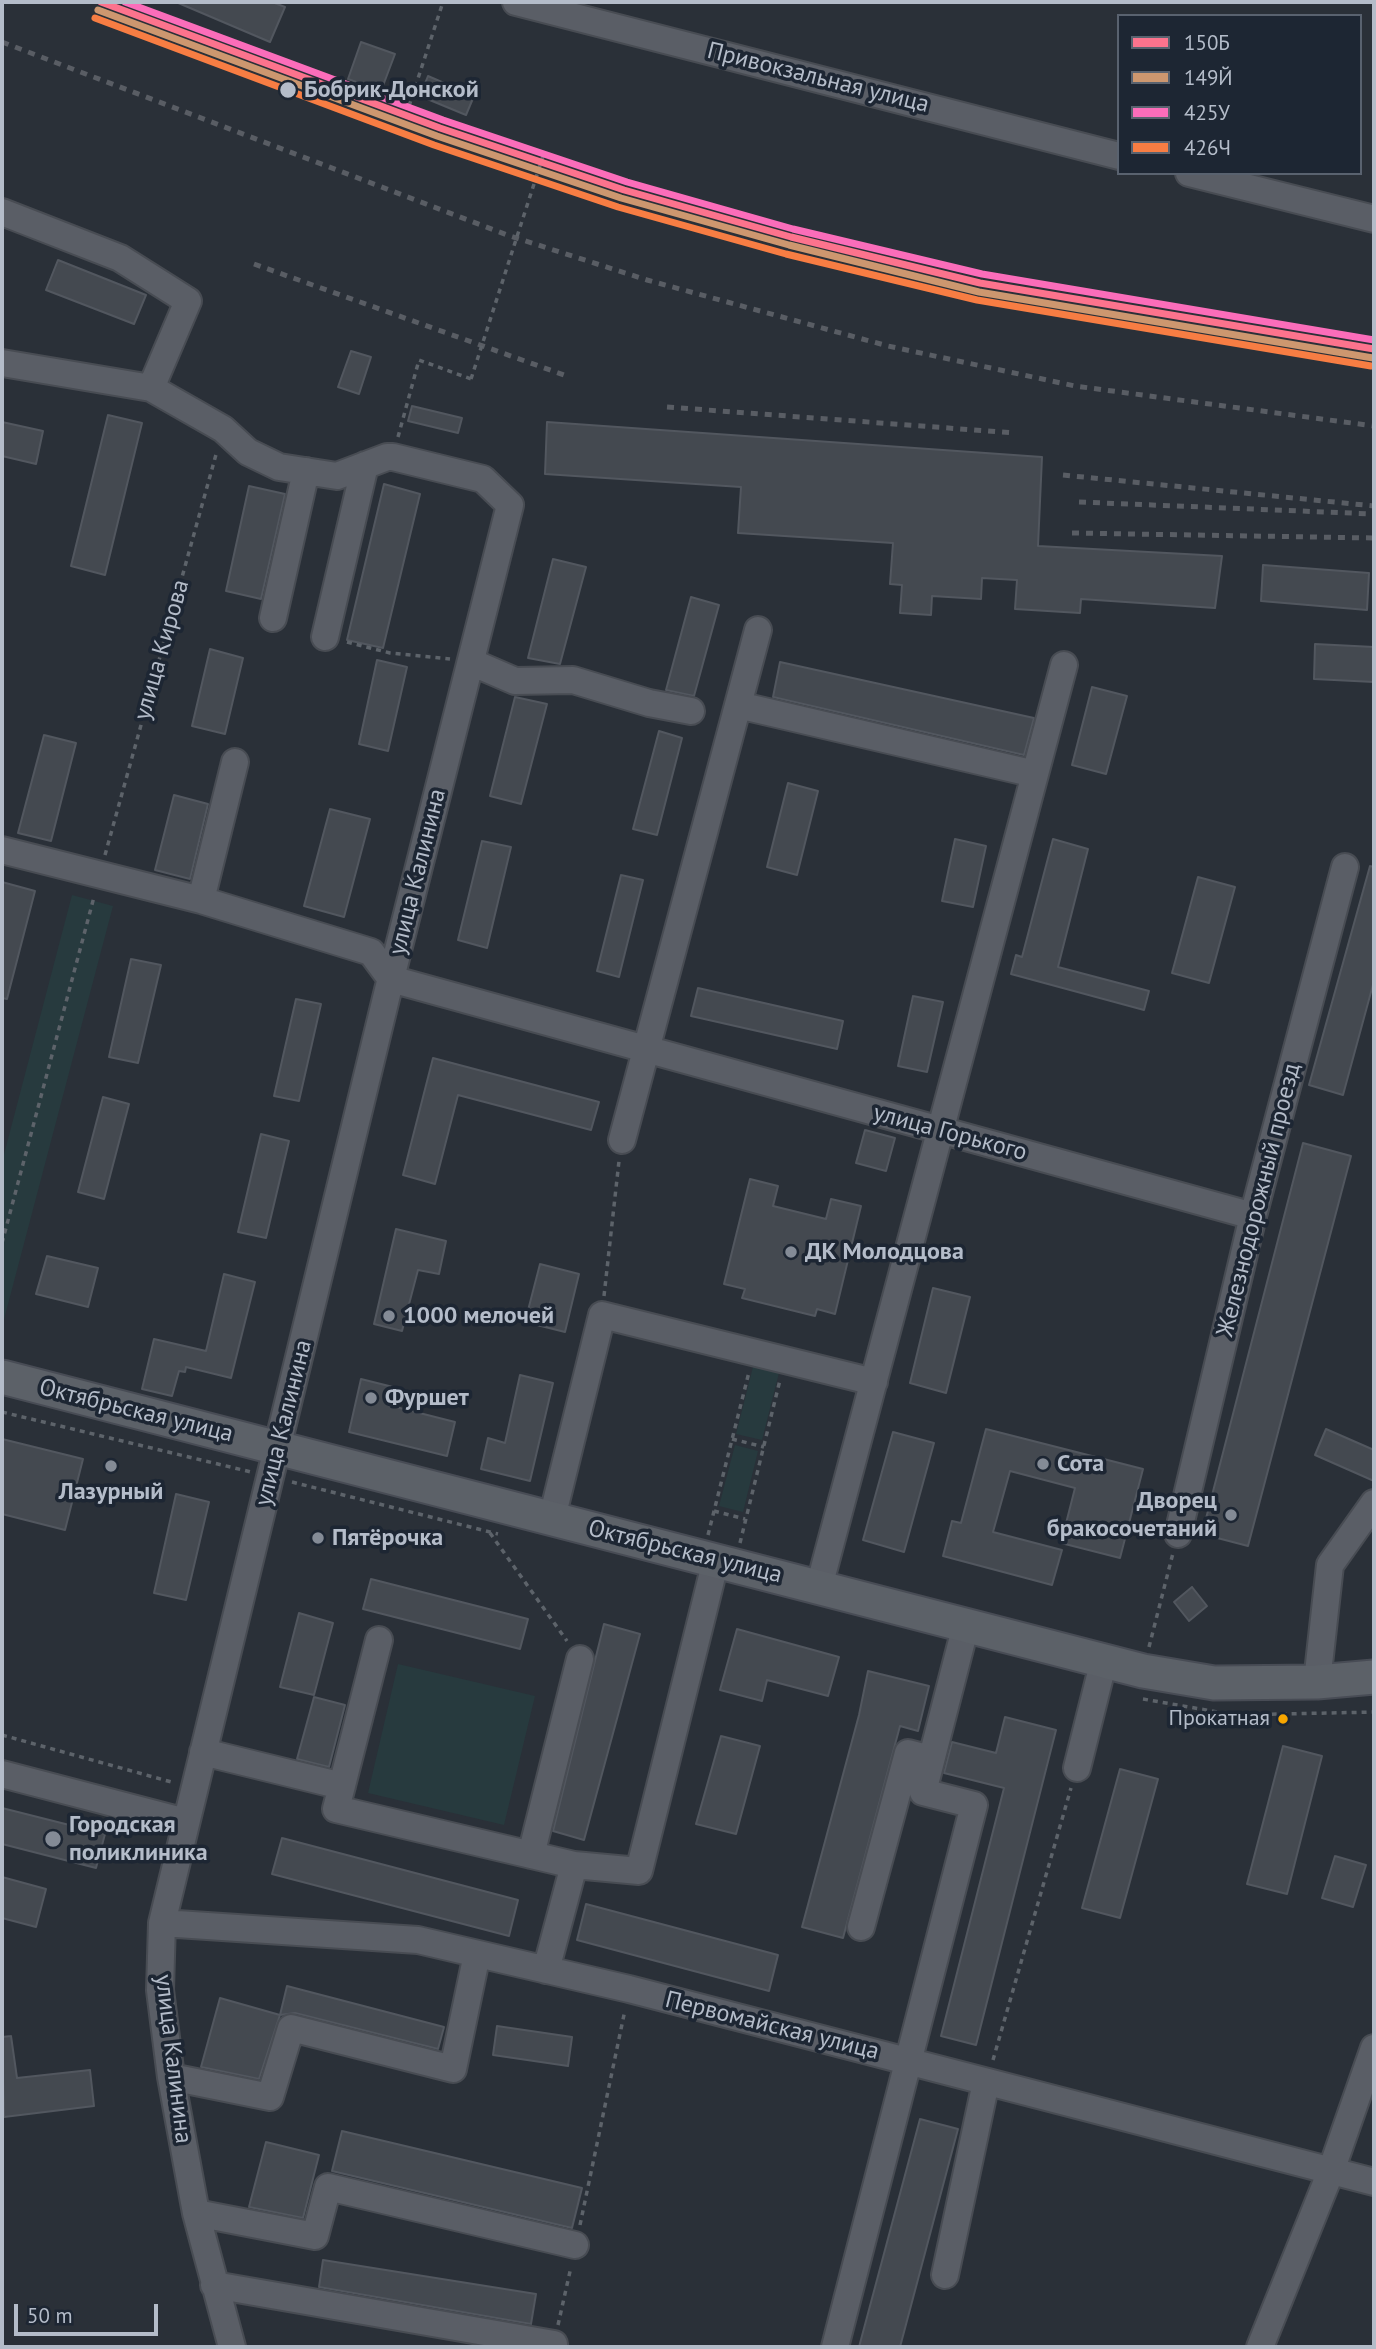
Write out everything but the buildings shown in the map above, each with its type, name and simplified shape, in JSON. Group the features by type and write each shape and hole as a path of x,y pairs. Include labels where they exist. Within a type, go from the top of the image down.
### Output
{"main road":[{"name":"Октябрьская улица","path":"2,1377 1143,1671 1214,1683 1317,1682 1374,1676"}],"street":[{"name":"Привокзальная улица","path":"516,2 1117,155"},
{"path":"1197,175 1374,219"},
{"path":"2,212 120,258 188,301 151,388"},
{"path":"2,363 151,388 223,429 248,452 279,467 337,476 393,457"},
{"name":"улица Калинина","path":"232,2347 196,2213 171,2077 160,1990 162,1923 390,979 510,505 483,479 393,457"},
{"path":"325,637 365,465"},
{"path":"273,618 306,471"},
{"path":"622,1140 758,630"},
{"path":"471,662 515,681 573,680 649,703 691,711"},
{"path":"819,1587 1064,665"},
{"path":"738,705 1035,774"},
{"path":"201,900 235,762"},
{"path":"2,850 201,900 371,952 390,979"},
{"name":"Железнодорожный проезд","path":"1178,1534 1253,1216 1345,867"},
{"name":"улица Горького","path":"390,979 1253,1216"},
{"path":"552,1518 602,1315 874,1382"},
{"path":"1317,1682 1330,1565 1374,1503"},
{"path":"379,1640 336,1809 574,1865 639,1871 717,1561"},
{"path":"835,2347 974,1805 923,1792 966,1625"},
{"path":"531,1855 580,1658"},
{"path":"1077,1768 1104,1660"},
{"path":"203,1752 342,1786"},
{"path":"861,1927 908,1753 931,1759"},
{"path":"2,1774 186,1822"},
{"path":"546,1970 574,1865"},
{"name":"Первомайская улица","path":"162,1923 418,1940 629,1989 1374,2182"},
{"path":"171,2077 270,2097 291,2028 453,2069 477,1954"},
{"path":"1260,2347 1331,2171 1374,2048"},
{"path":"945,2275 986,2082"},
{"path":"196,2213 315,2236 328,2187 575,2245"},
{"path":"214,2284 554,2344"}],"path":[{"path":"410,106 443,2"},
{"path":"393,457 419,360 471,379 544,153 499,139"},
{"name":"улица Кирова","path":"2,1243 99,876 223,429"},
{"path":"325,637 390,653 471,662"},
{"path":"602,1315 622,1140"},
{"path":"717,1561 714,1511 754,1352"},
{"path":"717,1561 745,1519 785,1360"},
{"path":"732,1439 764,1447"},
{"path":"714,1511 745,1519"},
{"path":"488,1531 580,1658"},
{"path":"1143,1671 1178,1534"},
{"path":"2,1735 194,1788"},
{"path":"986,2082 1077,1768"},
{"path":"554,2344 629,1989"}],"green space":[{"path":"72,895 113,906 2,1327 2,1162"},
{"path":"755,1359 781,1365 762,1440 736,1434"},
{"path":"735,1445 758,1451 743,1512 719,1506"},
{"path":"398,1664 535,1696 504,1825 368,1793"}],"railway":[{"path":"2,42 510,236 647,280 888,346 1075,386 1374,426"},
{"path":"254,264 564,375"},
{"path":"667,407 1015,433"},
{"path":"1063,475 1374,506"},
{"path":"1079,502 1374,514"},
{"path":"1072,533 1374,538"}],"transit line":[{"name":"150Б","path":"101,2 440,128 624,190 791,237 980,283 1374,349"},
{"name":"425У","path":"125,2 443,120 627,182 793,229 982,274 1374,340"},
{"name":"149Й","path":"98,10 437,136 621,198 789,245 979,292 1373,358"},
{"name":"426Ч","path":"95,18 434,145 618,207 786,254 977,300 1371,366"}],"place":[{"name":"Бобрик-Донской","path":"288,90"},
{"name":"ДК Молодцова","path":"791,1252"},
{"name":"1000 мелочей","path":"389,1316"},
{"name":"Фуршет","path":"371,1398"},
{"name":"Сота","path":"1043,1464"},
{"name":"Лазурный","path":"111,1466"},
{"name":"Дворец бракосочетаний","path":"1231,1515"},
{"name":"Пятёрочка","path":"318,1538"},
{"name":"Прокатная","path":"1283,1719"},
{"name":"Городская поликлиника","path":"53,1839"}]}
